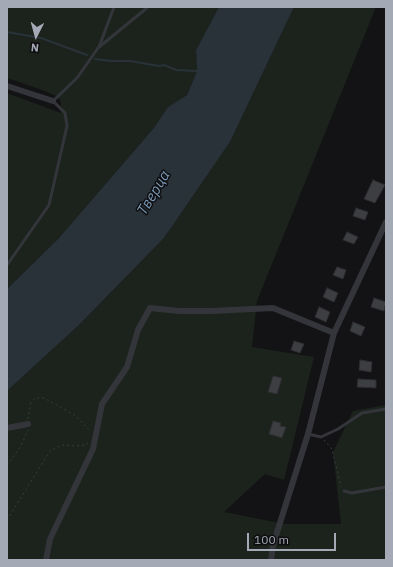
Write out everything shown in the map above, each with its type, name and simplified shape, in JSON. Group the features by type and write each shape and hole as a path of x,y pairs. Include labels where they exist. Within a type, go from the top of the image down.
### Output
{"street":[{"path":"7,86 53,101"},
{"path":"271,560 273,545 308,434 334,333 386,222"},
{"path":"46,560 50,539 93,449 102,404 127,367 138,330 150,308 211,311 273,308 334,333"},
{"path":"7,428 28,424"}],"lane":[{"path":"7,265 49,204 51,197 67,126 64,113 53,101 77,78 98,48 114,7"},
{"path":"98,48 148,7"},
{"path":"308,434 321,437 338,429 362,413 386,409"},
{"path":"344,491 352,493 386,487"}],"path":[{"path":"7,465 25,440 31,402 36,398 44,398 76,416 88,427 91,433"},
{"path":"321,437 332,449 339,484 344,491"},
{"path":"7,520 50,451 62,445 85,445 91,439"}],"shaded area":[{"path":"7,7 219,7 196,50 197,71 187,95 168,107 153,129 58,239 7,289 7,93 61,113 61,101 56,96 45,91 7,78"},
{"path":"294,7 376,7 257,301 252,347 314,357 284,480 265,474 224,512 285,524 341,524 333,452 353,411 386,405 386,560 7,560 7,391 79,325 164,238 230,142"}],"water":[{"name":"Тверца","path":"219,7 294,7 230,142 164,238 79,325 7,391 7,289 58,239 153,129 168,107 187,95 197,71 196,50"}],"building":[{"path":"373,180 385,185 375,203 364,199"},
{"path":"356,208 368,212 365,220 353,216"},
{"path":"347,232 358,237 354,244 343,240"},
{"path":"337,267 346,270 343,279 333,275"},
{"path":"327,288 338,293 334,302 323,297"},
{"path":"374,298 386,302 384,311 371,307"},
{"path":"319,307 330,312 326,322 315,317"},
{"path":"353,322 365,327 361,336 350,331"},
{"path":"294,341 304,344 300,353 291,350"},
{"path":"360,360 372,362 371,372 359,370"},
{"path":"273,376 282,378 277,394 268,392"},
{"path":"358,379 376,380 376,388 357,387"},
{"path":"273,421 281,423 280,426 286,427 282,438 269,434"}],"waterway":[{"path":"7,32 41,38 87,55"},
{"path":"95,59 130,61 159,66 164,65 176,70 197,71"}]}
